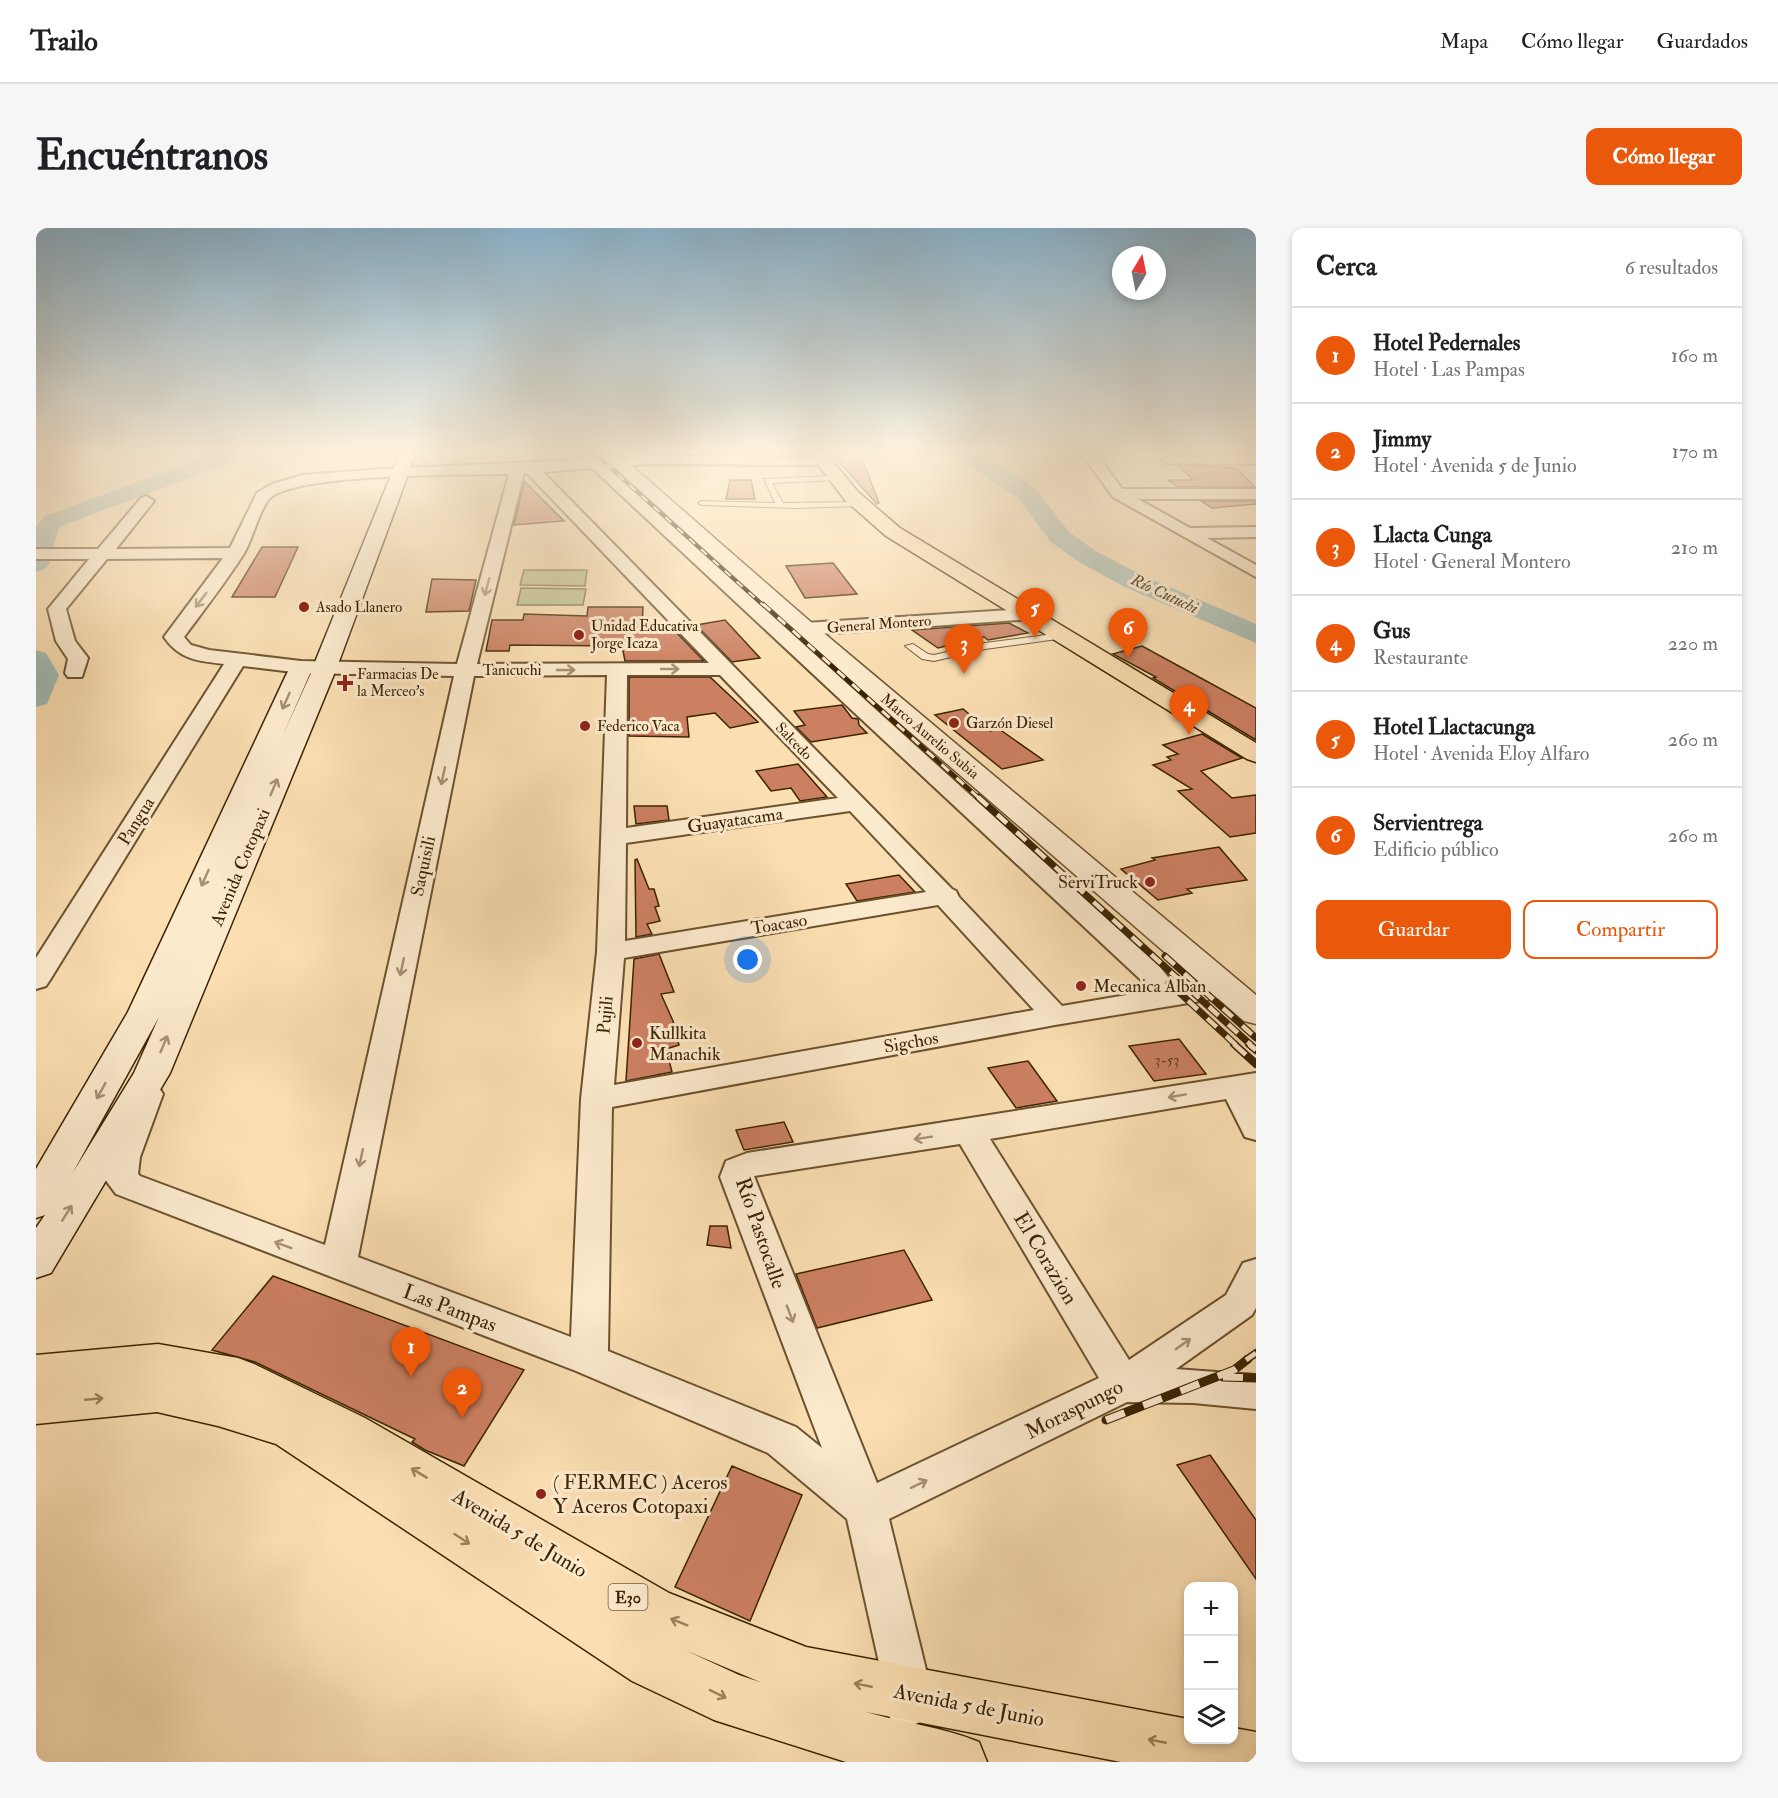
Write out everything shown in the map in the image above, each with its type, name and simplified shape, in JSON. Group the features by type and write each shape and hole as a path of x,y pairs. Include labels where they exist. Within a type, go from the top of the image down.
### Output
{"main road":[{"name":"Avenida Cotopaxi","path":"36,1262 152,1073 371,525"},
{"name":"Marco Aurelio Subia","path":"680,525 1256,1013"},
{"path":"883,525 1026,615 1256,754"},
{"name":"Avenida Cotopaxi","path":"36,1203 145,1012 313,667"},
{"name":"Avenida 5 de Junio","path":"36,1374 158,1363 238,1377 349,1432 652,1611 806,1674 1256,1760"},
{"name":"Avenida 5 de Junio","path":"36,1404 157,1393 218,1406 290,1428 651,1662 733,1701 899,1750 959,1762"}],"street":[{"path":"75,673 78,658 62,638 57,609 95,554 123,525"},
{"path":"249,525 236,553 174,637 184,649 207,656 236,661 313,667"},
{"name":"Saquisili","path":"338,1266 465,670 501,525"},
{"name":"Salcedo","path":"577,525 947,896 1055,1016"},
{"name":"Marco Aurelio Subia","path":"672,525 1150,974 1169,997"},
{"path":"1174,525 1256,572"},
{"path":"1189,533 1256,532"},
{"path":"36,554 236,553"},
{"path":"1232,559 1256,558"},
{"name":"General Montero","path":"805,629 1026,615"},
{"name":"Pangua","path":"36,980 236,661"},
{"name":"Tanicuchi","path":"313,667 465,670 723,669"},
{"name":"Pujili","path":"589,1360 597,1099 611,952 617,670"},
{"name":"Guayatacama","path":"615,837 855,803"},
{"name":"Toacaso","path":"611,952 947,896"},
{"name":"Sigchos","path":"597,1099 1055,1016 1225,988"},
{"name":"Las Pampas","path":"152,1073 144,1111 121,1167 121,1178 128,1185 589,1360 782,1440 866,1509"},
{"path":"1246,1084 1256,1129"},
{"name":"Río Pastocalle","path":"909,1694 866,1509 737,1177 738,1170 747,1165 969,1131 1246,1084"},
{"name":"El Corazion","path":"969,1131 1123,1386"},
{"name":"Moraspungo","path":"866,1509 1123,1386 1239,1305 1256,1273"},
{"path":"1123,1386 1193,1386 1256,1392"},
{"path":"838,1762 899,1750 909,1694"}],"lane":[{"path":"910,646 925,657 934,658 985,646 1061,636"}],"green space":[{"path":"524,570 587,570 585,586 520,585"},
{"path":"521,588 586,589 583,605 517,605"}],"building":[{"path":"262,547 298,547 275,597 232,597"},
{"path":"833,563 857,594 805,598 786,566"},
{"path":"432,579 476,580 469,611 426,612"},
{"path":"588,607 643,607 642,628 664,625 668,629 672,628 704,661 625,661 622,646 510,645 509,651 486,651 492,620 523,620 524,614 587,616"},
{"path":"725,620 760,658 732,662 696,625"},
{"path":"1009,623 1028,633 988,640 984,637 938,648 912,630"},
{"path":"1142,646 1256,708 1256,740 1153,678 1156,677 1113,654"},
{"path":"629,677 710,677 758,722 730,728 715,713 687,717 689,737 629,736"},
{"path":"842,705 852,718 858,719 859,725 867,733 811,742 796,727 805,725 794,711"},
{"path":"963,709 990,731 999,729 1043,760 1002,769 935,715"},
{"path":"1202,734 1242,758 1201,771 1232,798 1256,795 1256,833 1230,837 1178,791 1192,789 1153,765 1171,760 1167,757 1178,754 1163,745"},
{"path":"798,764 827,797 800,801 791,788 771,791 756,771"},
{"path":"634,806 667,806 669,820 636,824"},
{"path":"1219,847 1247,880 1187,889 1192,893 1158,900 1121,869 1155,860 1152,858"},
{"path":"637,859 649,889 654,889 659,906 655,907 660,921 647,924 652,934 636,937 635,860"},
{"path":"899,875 915,892 857,901 846,884"},
{"path":"659,954 674,992 661,994 673,1021 679,1045 666,1049 672,1072 626,1081 634,959"},
{"path":"1179,1039 1206,1074 1154,1081 1129,1046"},
{"path":"1028,1061 1057,1101 1016,1108 988,1068"},
{"path":"784,1122 793,1142 744,1150 736,1130"},
{"path":"710,1226 727,1226 731,1248 707,1245"},
{"path":"904,1250 932,1300 817,1328 796,1274"},
{"path":"273,1276 524,1370 464,1466 425,1450 412,1442 415,1439 255,1362 212,1350"},
{"path":"1210,1455 1256,1520 1256,1579 1177,1465"},
{"path":"732,1466 802,1495 750,1621 675,1587"}],"waterway":[{"path":"36,564 46,529 50,525"},
{"name":"Río Cutuchi","path":"1050,525 1066,542 1111,570 1256,635"},
{"path":"36,659 44,675 36,698"}],"railway":[{"path":"674,525 764,606"},
{"path":"763,604 980,799"},
{"path":"978,797 1251,1045"},
{"path":"1165,956 1256,1038"},
{"path":"1169,983 1236,1045"},
{"path":"1234,1044 1256,1064"},
{"path":"1249,1044 1256,1050"},
{"path":"1246,1360 1256,1353"},
{"path":"1106,1420 1234,1370 1248,1359"},
{"path":"1223,1377 1256,1378"}],"place":[{"name":"Asado Llanero","path":"304,607"},
{"name":"Unidad Educativa Jorge Icaza","path":"579,635"},
{"name":"Hotel Llactacunga","path":"1035,638"},
{"name":"Servientrega","path":"1128,658"},
{"name":"Llacta Cunga","path":"964,674"},
{"name":"Farmacias De la Merceo's","path":"345,683"},
{"name":"Garzón Diesel","path":"954,723"},
{"name":"Federico Vaca","path":"585,726"},
{"name":"Gus","path":"1189,735"},
{"name":"ServiTruck","path":"1150,882"},
{"name":"Mecanica Alban","path":"1081,986"},
{"name":"Kullkita Manachik","path":"637,1043"},
{"name":"Hotel Pedernales","path":"411,1377"},
{"name":"Jimmy","path":"462,1418"},
{"name":"( FERMEC ) Aceros Y Aceros Cotopaxi","path":"541,1494"}]}
